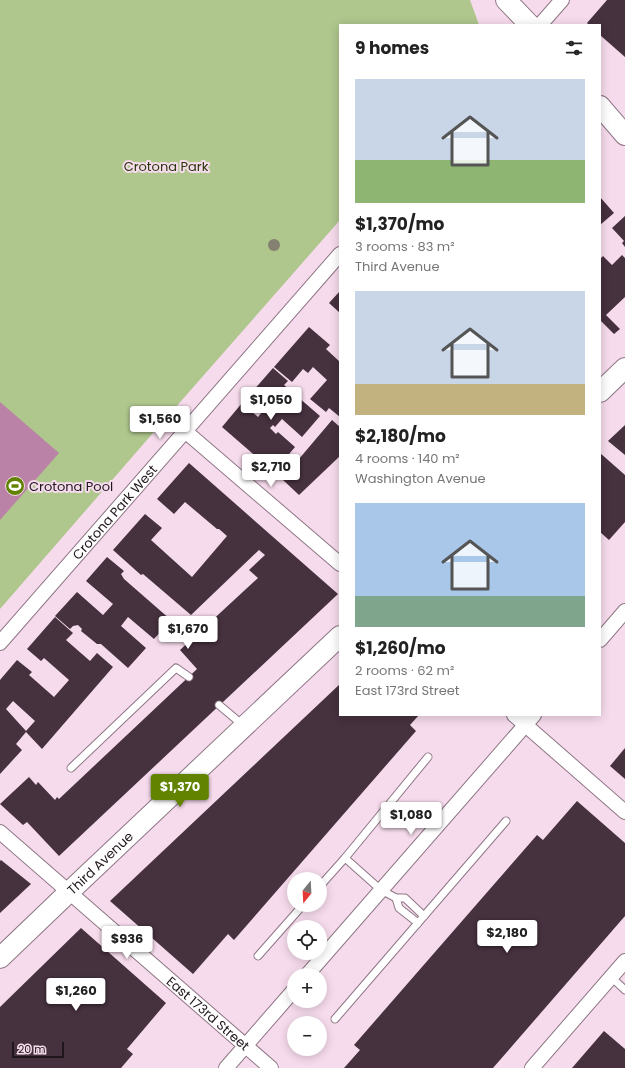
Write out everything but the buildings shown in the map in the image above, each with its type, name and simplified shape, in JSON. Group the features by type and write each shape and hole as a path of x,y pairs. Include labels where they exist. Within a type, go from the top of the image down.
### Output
{"main road":[{"path":"506,0 529,24"},
{"path":"601,107 625,135"},
{"path":"601,391 625,368"},
{"name":"Third Avenue","path":"0,958 339,637"}],"street":[{"path":"541,24 562,0"},
{"name":"Crotona Park West","path":"0,643 339,255"},
{"path":"186,430 339,563"},
{"path":"601,639 625,611"},
{"path":"517,716 530,720 625,812"},
{"path":"314,968 530,720"},
{"name":"East 173rd Street","path":"0,832 271,1068"},
{"path":"534,1067 625,961"},
{"path":"226,1068 287,998"}],"lane":[{"path":"71,768 176,668 189,677"},
{"path":"220,705 244,726"},
{"path":"327,878 428,757"},
{"path":"335,1019 506,821"},
{"path":"345,858 381,890 396,898 405,898 424,916"},
{"path":"396,898 399,908 418,923"},
{"path":"258,956 297,912"},
{"path":"611,977 625,990"}],"green space":[{"name":"Crotona Park","path":"0,0 470,0 479,24 339,24 339,221 0,609"}],"shaded area":[{"name":"Crotona Pool","path":"0,402 59,453 0,520"}],"place":[{"name":"Crotona Pool","path":"15,486"}]}
